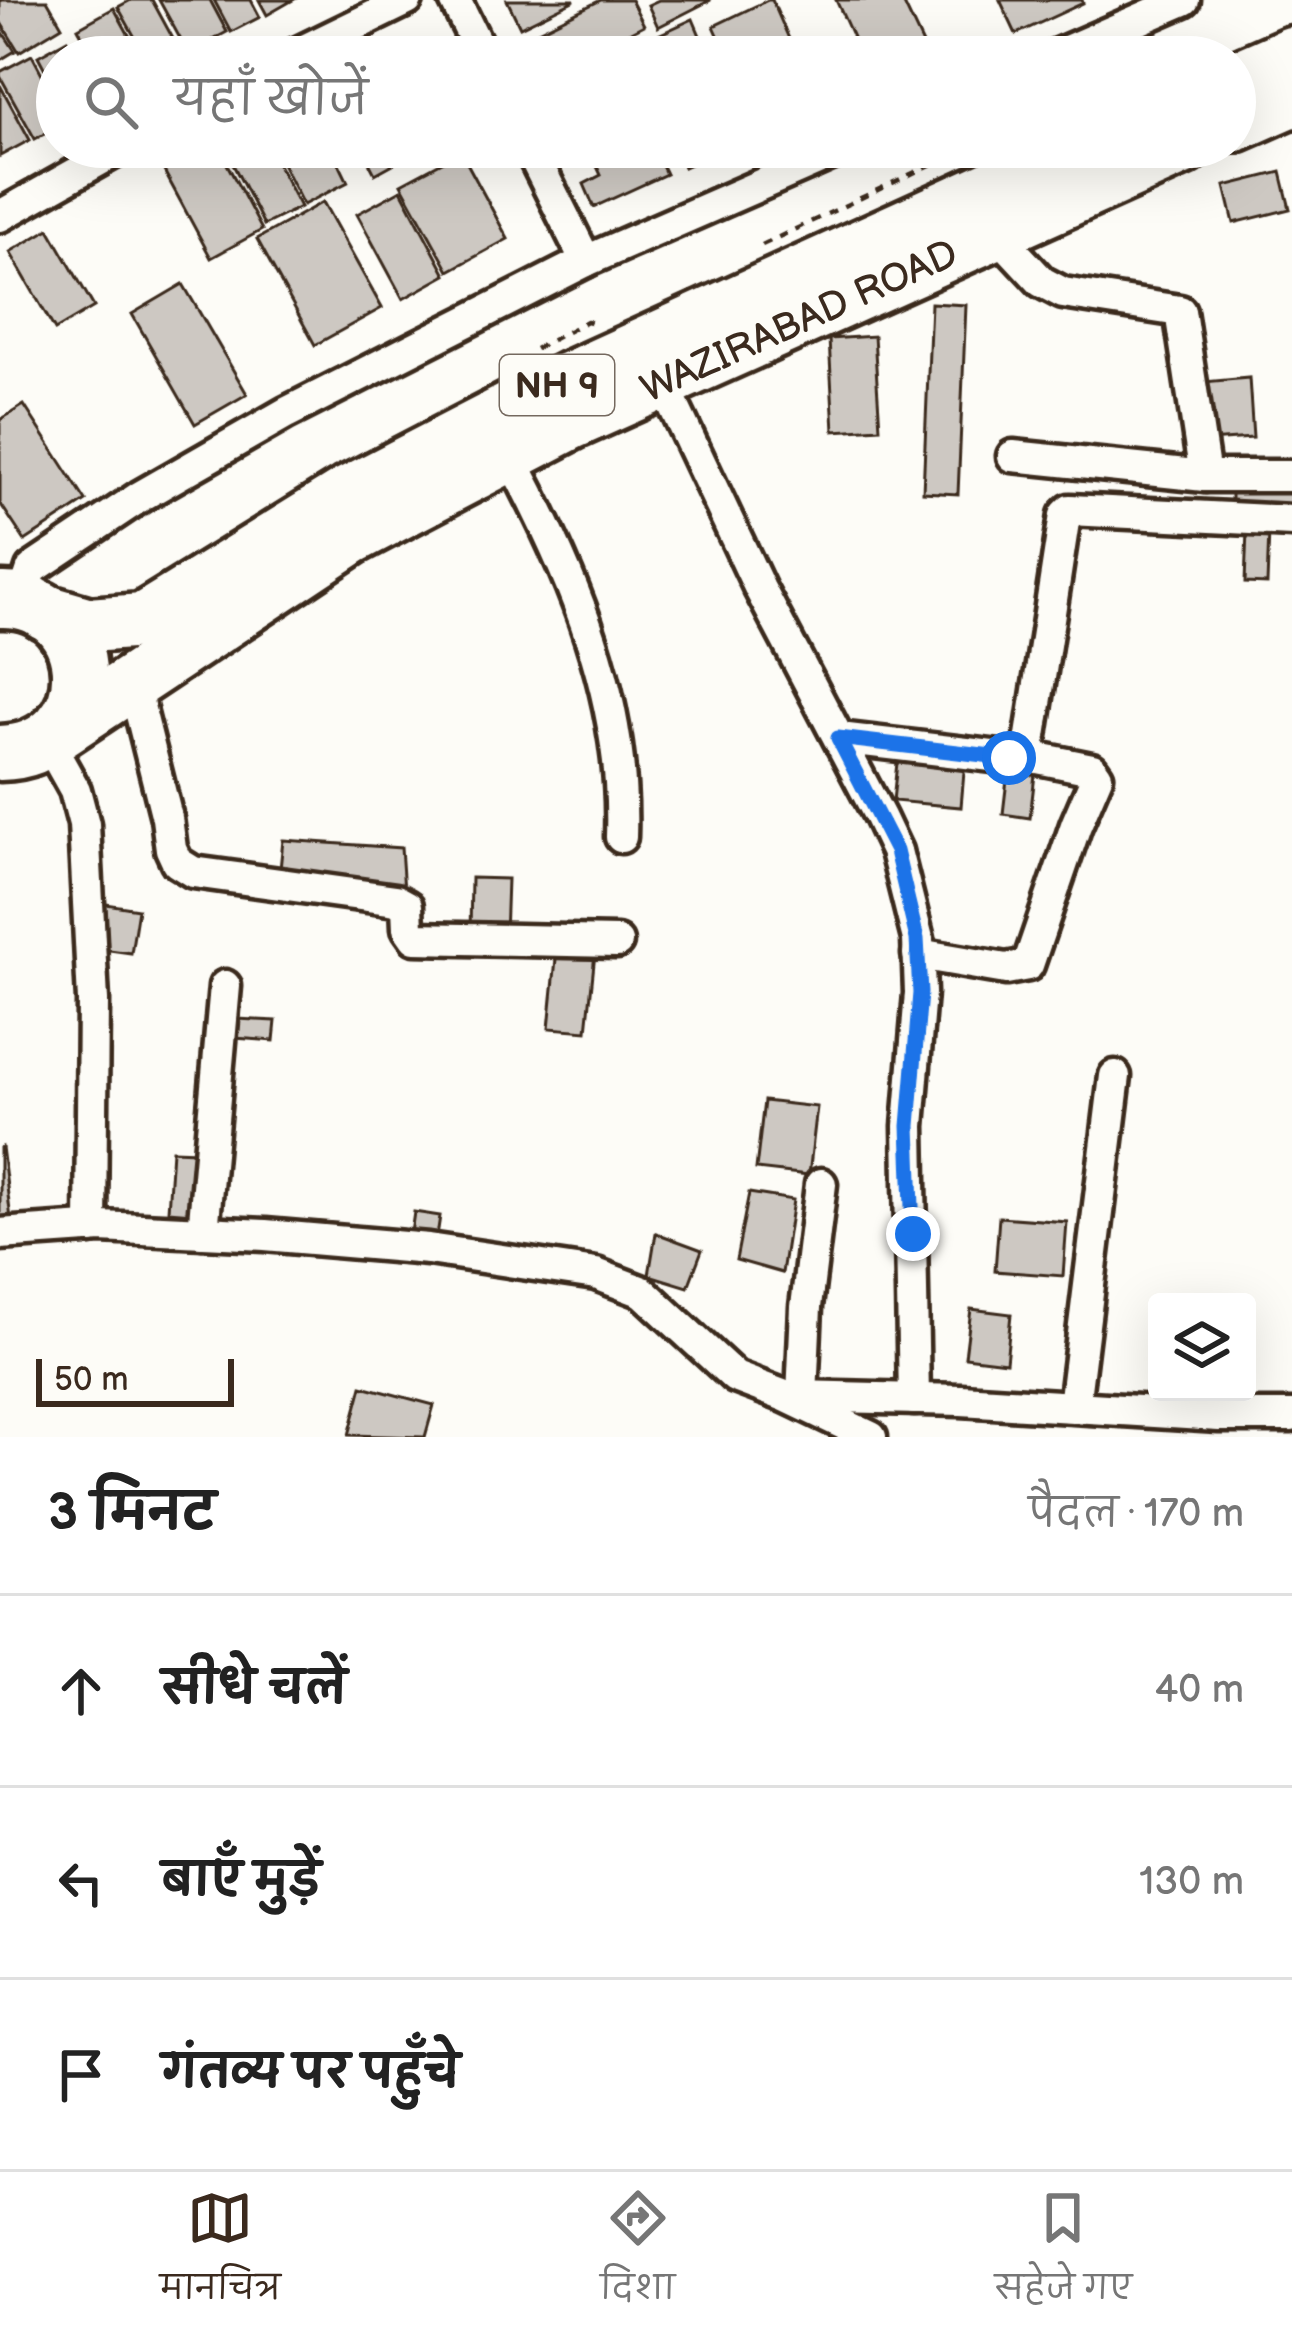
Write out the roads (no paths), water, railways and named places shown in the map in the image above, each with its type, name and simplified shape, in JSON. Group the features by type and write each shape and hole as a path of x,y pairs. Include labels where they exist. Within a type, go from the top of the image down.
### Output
{"highway":[{"path":"1256,84 1291,92"},
{"path":"1256,112 1291,92"},
{"name":"WAZIRABAD ROAD","path":"26,749 351,537 982,214 1051,168"},
{"name":"WAZIRABAD ROAD","path":"22,605 89,626 143,621 348,494 570,379 982,214 1121,168"},
{"path":"22,605 63,627 75,647 80,670 79,693 70,715 26,749"}],"street":[{"path":"333,36 407,0"},
{"path":"455,0 473,36"},
{"path":"1101,36 1184,0"},
{"path":"0,216 86,168"},
{"path":"540,168 586,261"},
{"path":"22,605 32,569 141,496 286,412 586,261 800,168"},
{"path":"982,214 1042,282 1063,293 1180,311 1205,476"},
{"path":"662,381 760,589 896,851 918,954 920,993 909,1126 914,1399"},
{"path":"509,455 570,574 591,637 618,749 621,837"},
{"path":"1013,456 1205,476 1292,476"},
{"path":"1023,755 1029,748 1065,515 1070,510 1292,520"},
{"path":"133,682 171,849 177,862 193,872 396,900 407,906 408,928 415,938 617,942"},
{"path":"838,738 1009,758 1023,755 1092,769 1097,776 1028,965 1006,968 918,954"},
{"path":"26,749 75,790 86,843 93,1000 92,1228"},
{"path":"203,1232 225,986"},
{"path":"1074,1406 1115,1076"},
{"path":"794,1396 821,1184"},
{"path":"0,1234 92,1228 203,1232 428,1249 596,1274 643,1292 735,1377 794,1396 871,1437"},
{"path":"794,1396 1292,1416"}]}
